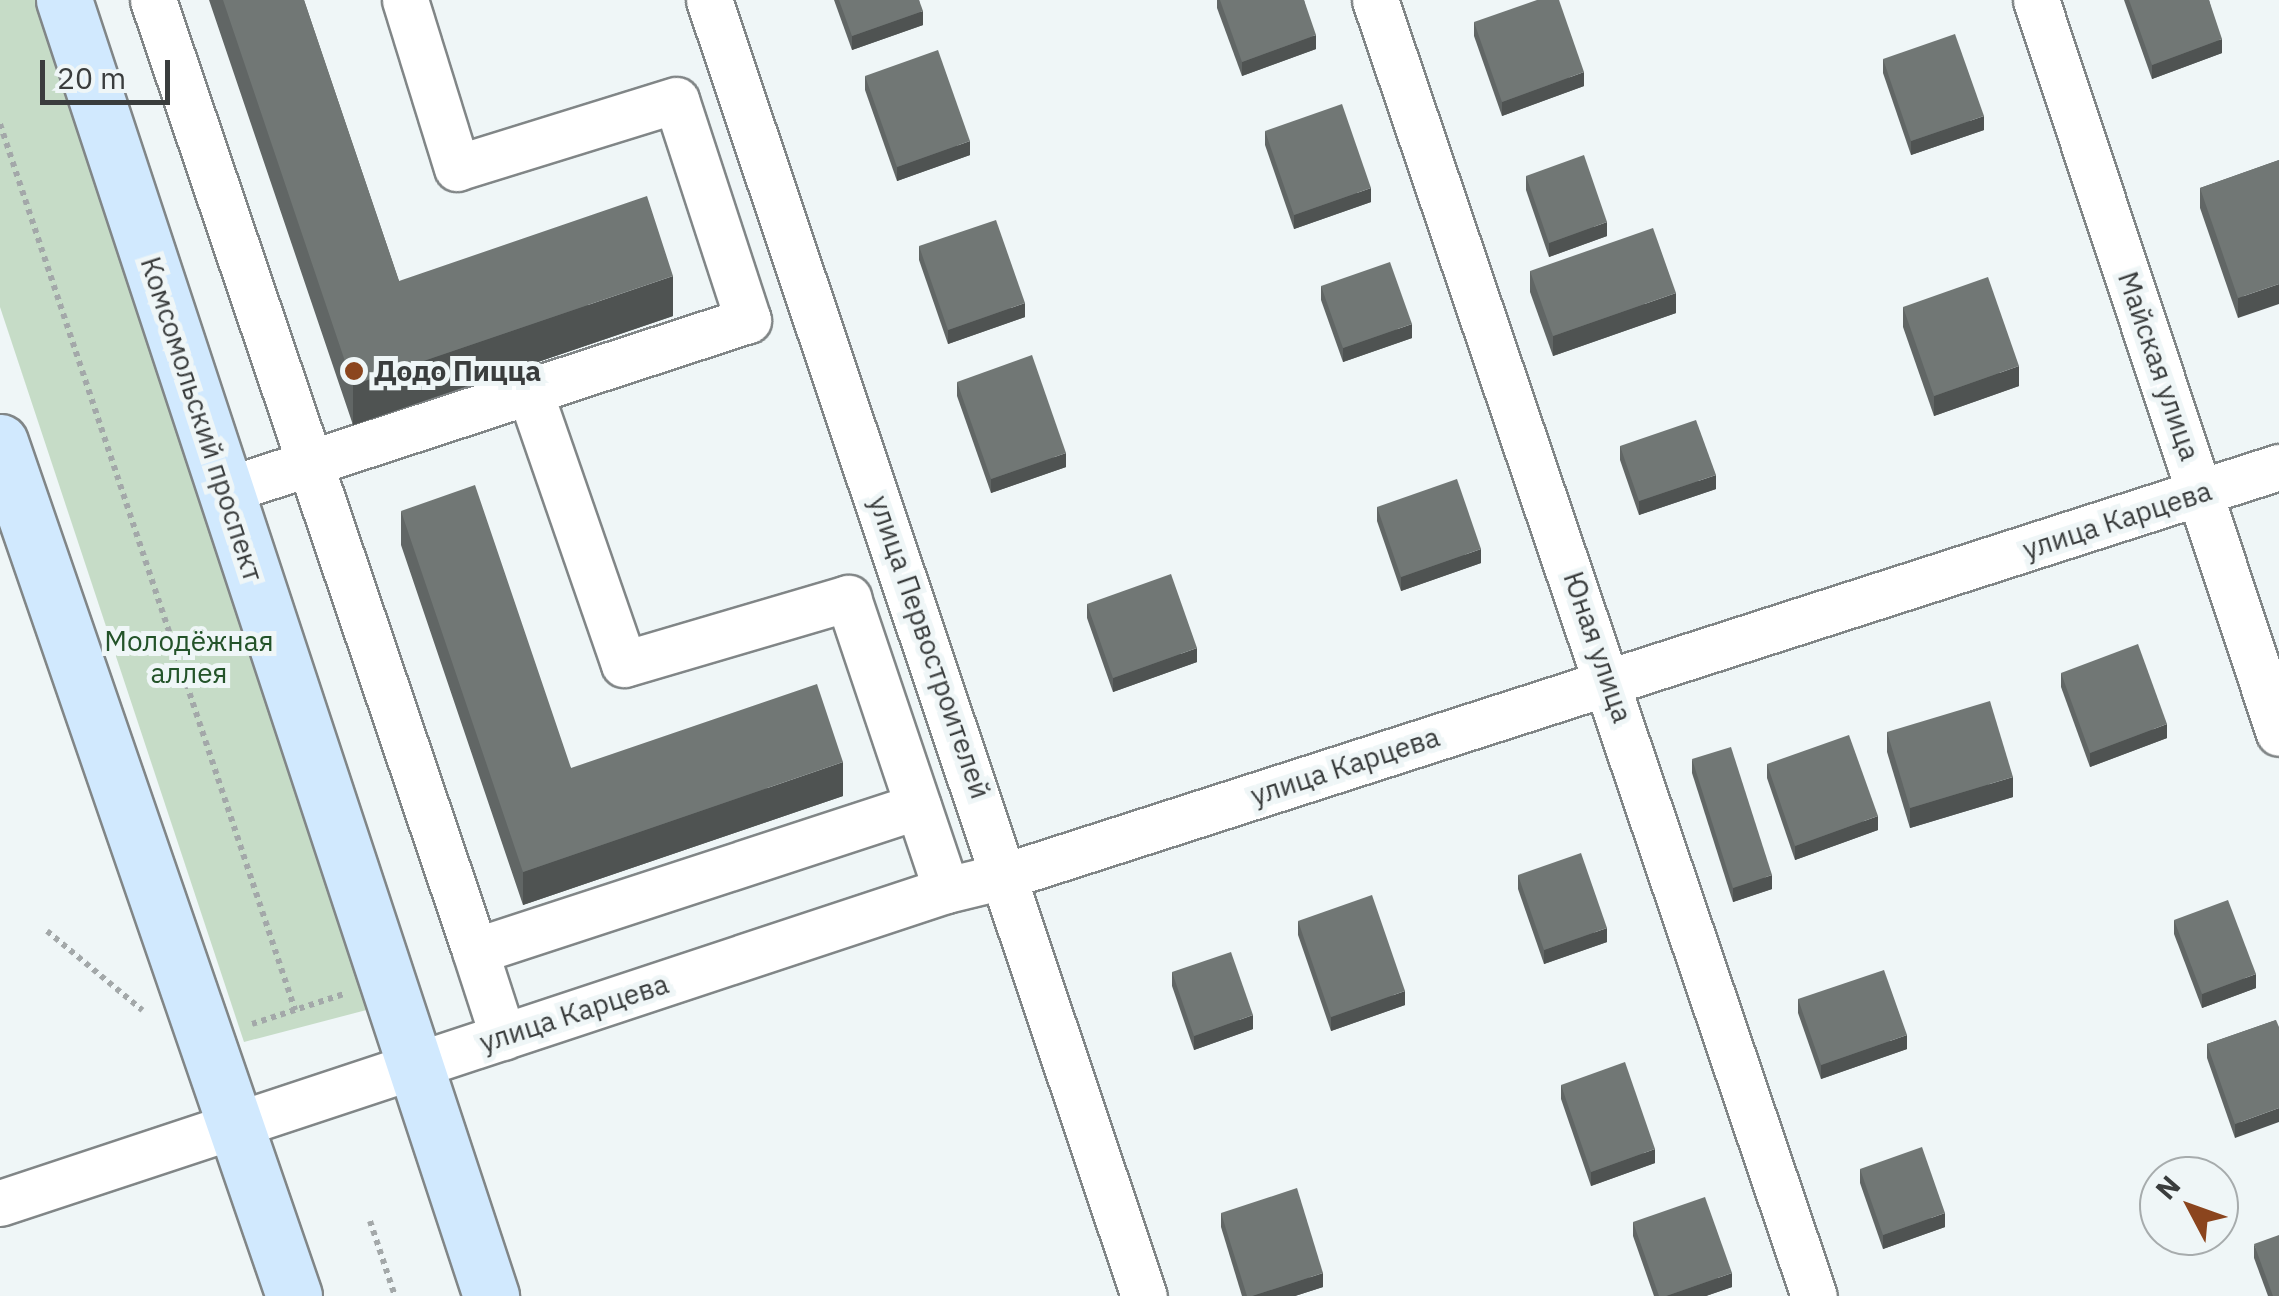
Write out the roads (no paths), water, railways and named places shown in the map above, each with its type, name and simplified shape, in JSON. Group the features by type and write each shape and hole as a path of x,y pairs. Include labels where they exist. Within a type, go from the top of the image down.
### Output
{"main road":[{"name":"Комсомольский проспект","path":"64,0 227,490 412,1067 491,1296"},
{"path":"0,442 16,545 235,1124 294,1296"}],"street":[{"path":"152,0 503,1036"},
{"path":"227,490 528,387 748,320 676,100 458,168 404,0"},
{"name":"улица Первостроителей","path":"709,0 1008,876 1144,1296"},
{"name":"Юная улица","path":"1375,0 1610,681 1814,1296"},
{"name":"Майская улица","path":"2036,0 2279,733"},
{"path":"528,387 624,664 848,598 946,890"},
{"name":"улица Карцева","path":"412,1067 946,890 1008,876 2279,467"},
{"path":"475,951 918,806"},
{"path":"0,1203 412,1067"}],"place":[{"name":"Додо Пицца","path":"354,371"}],"park label":[{"name":"Молодёжная аллея","path":"189,657"}]}
